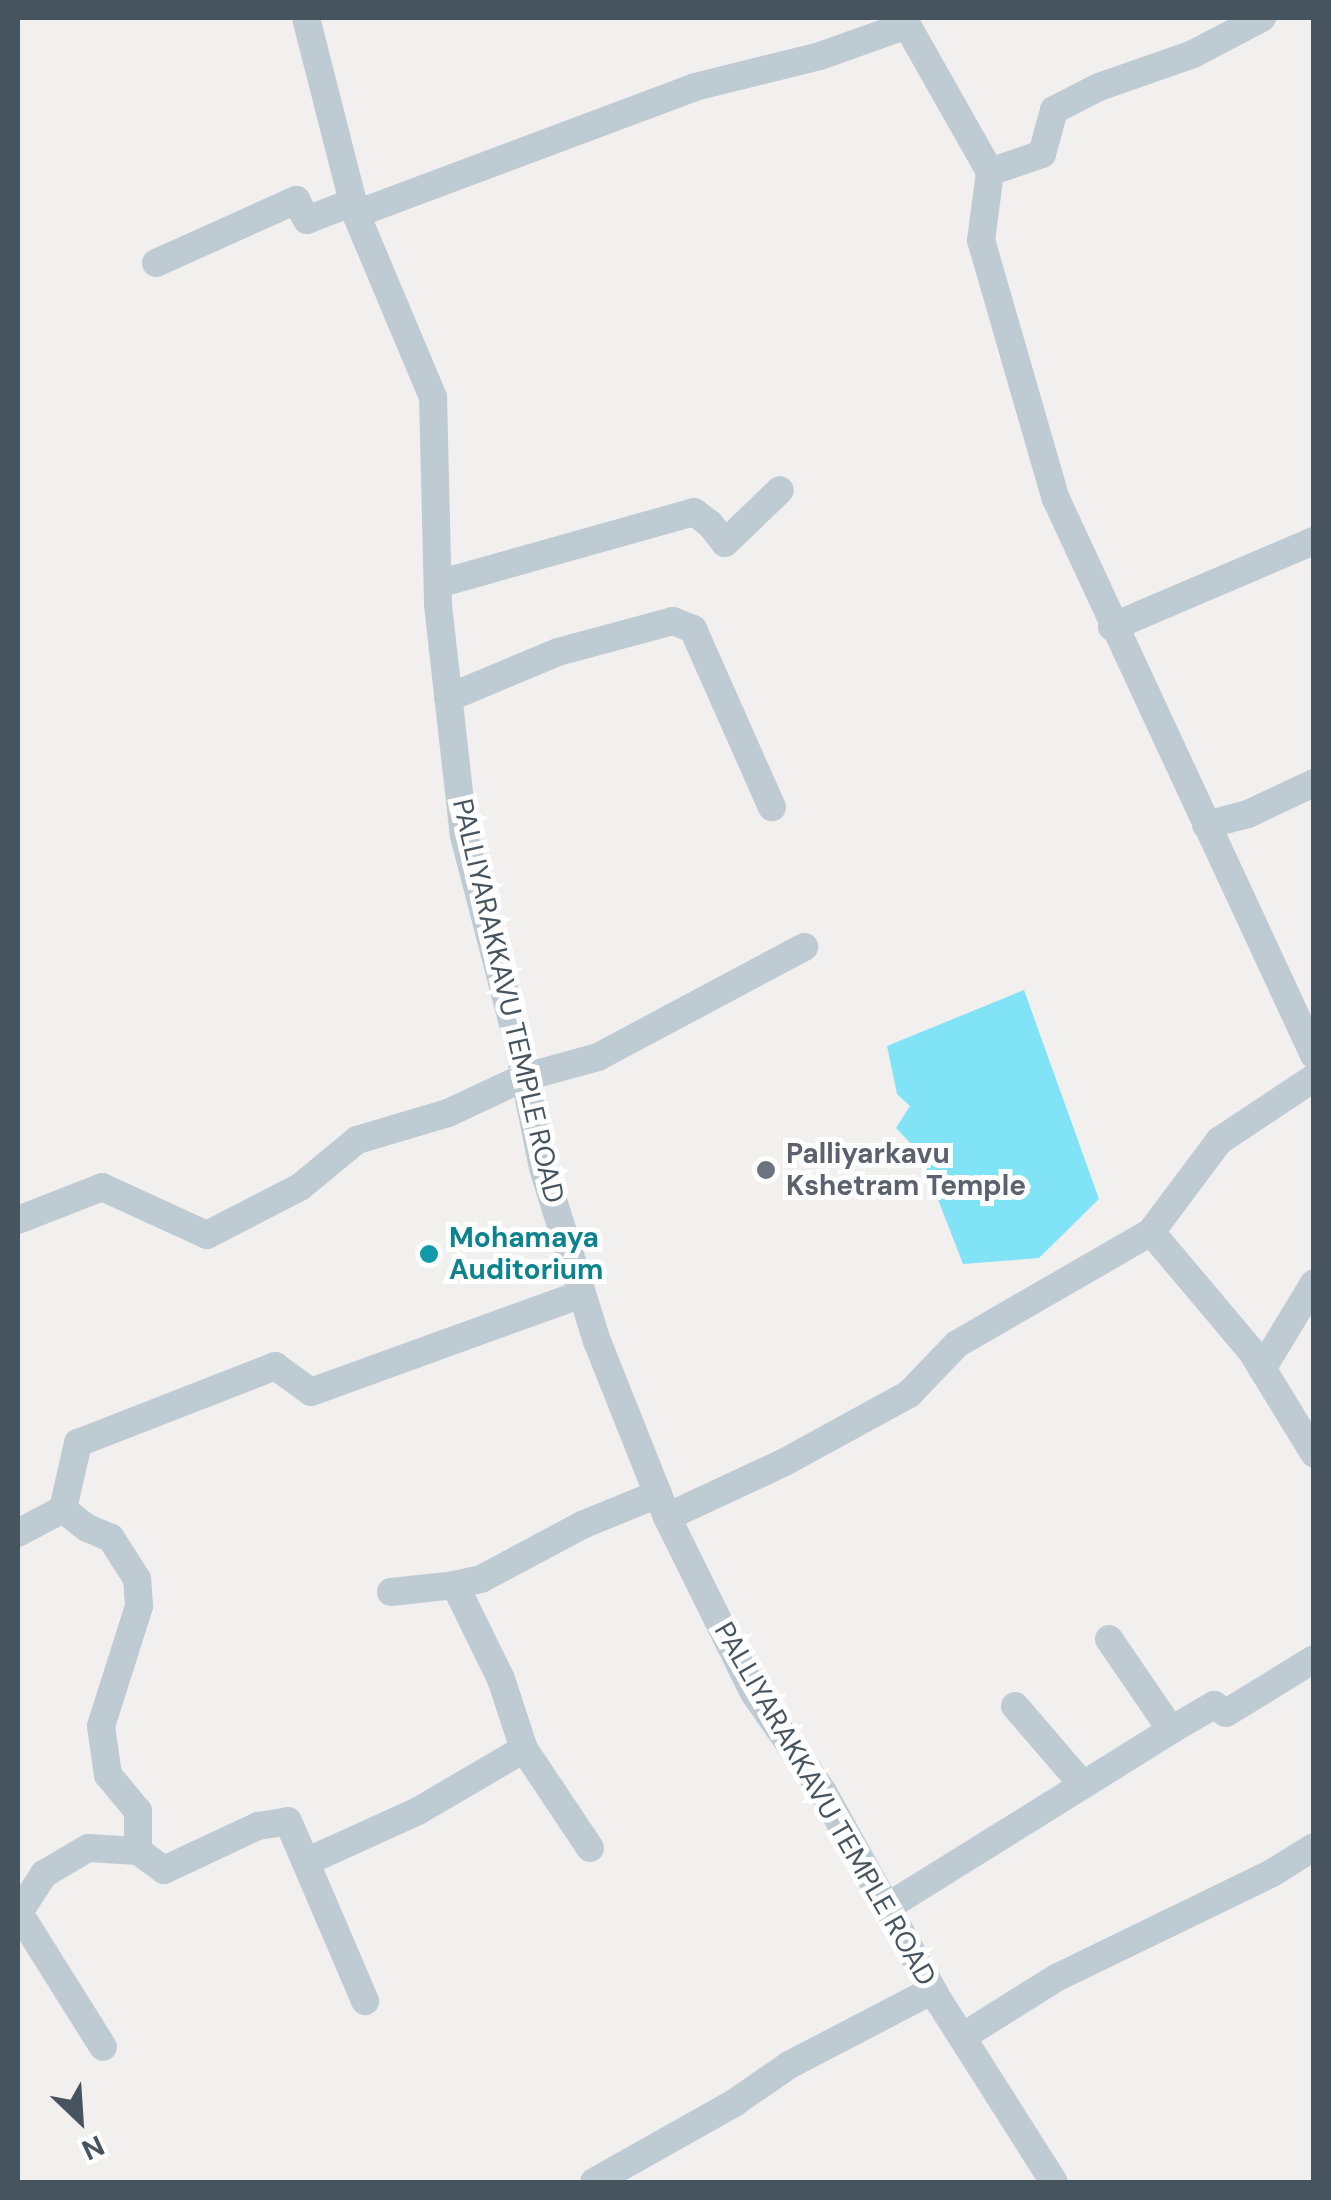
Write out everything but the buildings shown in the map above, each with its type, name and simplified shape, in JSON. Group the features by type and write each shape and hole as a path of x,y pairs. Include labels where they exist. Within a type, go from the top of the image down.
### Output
{"street":[{"name":"PALLIYARAKKAVU TEMPLE ROAD","path":"306,18 355,208 433,397 438,584 464,836 525,1077 542,1168 582,1294 663,1506 754,1692 823,1792 933,1990 1054,2182"},
{"path":"990,172 1042,154 1054,110 1166,66 1262,18"},
{"path":"156,263 296,200 308,220 355,208 696,87 820,56 905,21 990,172 980,240 1056,499 1112,628 1314,1055"},
{"path":"438,584 694,512 710,524 725,544 780,490"},
{"path":"1112,628 1314,541"},
{"path":"448,698 558,652 674,620 693,629 772,807"},
{"path":"1206,825 1248,814 1314,783"},
{"path":"18,1220 102,1187 208,1235 300,1186 357,1140 448,1113 525,1077 598,1057 804,948"},
{"path":"391,1592 481,1579 582,1525 663,1506 783,1463 909,1394 957,1344 1151,1232 1219,1141 1314,1078"},
{"path":"1151,1232 1262,1369 1314,1452"},
{"path":"1262,1369 1314,1283"},
{"path":"63,1509 78,1443 274,1366 312,1392 582,1294"},
{"path":"18,1532 63,1509"},
{"path":"63,1509 88,1528 111,1538 137,1579 134,1622 101,1726 108,1775 138,1811 138,1851"},
{"path":"455,1585 501,1679 524,1749 590,1848"},
{"path":"1109,1640 1171,1730"},
{"path":"887,1906 1214,1705 1226,1713 1314,1659"},
{"path":"1015,1706 1082,1784"},
{"path":"308,1862 418,1811 524,1749"},
{"path":"102,2047 18,1914 44,1874 88,1848 138,1851 164,1870 258,1826 288,1821 365,2001"},
{"path":"962,2037 1056,1978 1272,1873 1314,1847"},
{"path":"594,2182 734,2103 789,2065 933,1990"}],"water":[{"path":"1024,990 1099,1199 1039,1258 963,1264 920,1153 896,1128 910,1106 897,1094 887,1046"}],"place":[{"name":"Palliyarkavu Kshetram Temple","path":"766,1170"},
{"name":"Mohamaya Auditorium","path":"429,1254"}]}
